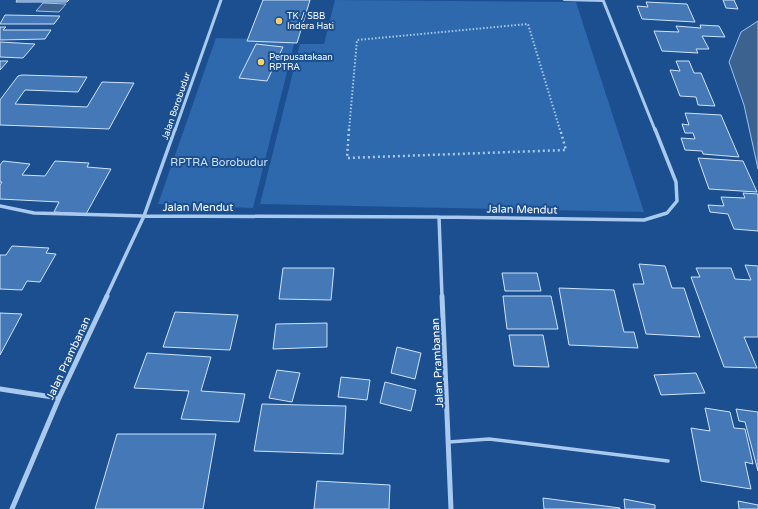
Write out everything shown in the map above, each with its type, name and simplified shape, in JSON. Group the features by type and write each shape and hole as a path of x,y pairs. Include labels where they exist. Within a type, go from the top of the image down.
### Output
{"street":[{"name":"Jalan Borobudur","path":"144,216 221,0"},
{"name":"Jalan Mendut","path":"0,206 34,213 144,216 439,217 644,220 667,213 677,201 676,182 603,0"},
{"name":"Jalan Prambanan","path":"12,509 59,398 144,216"},
{"name":"Jalan Prambanan","path":"439,217 451,509"},
{"path":"0,389 59,398"}],"lane":[{"path":"564,0 603,0"},
{"path":"449,442 489,439 668,461"}],"path":[{"path":"528,24 566,150 347,158 357,40 528,24"}],"green space":[{"path":"335,0 576,2 644,212 260,204 300,44 324,44"},
{"name":"RPTRA Borobudur","path":"216,38 295,40 253,208 158,204"}],"shaded area":[{"path":"43,3 66,4 59,12 36,11"},
{"path":"758,21 758,169 744,105 729,62 741,32"}],"building":[{"path":"17,0 69,0 67,2 16,2"},
{"name":"TK / SBB Indera Hati","path":"263,0 310,0 297,43 247,41"},
{"path":"723,0 734,0 738,9 726,8"},
{"path":"646,2 687,4 695,22 642,19 637,6 648,7"},
{"path":"5,15 60,16 54,24 0,24"},
{"path":"700,25 719,26 725,37 702,36 709,49 696,49 698,53 662,51 654,31 679,32 676,26 701,28"},
{"path":"0,27 6,27 3,30 51,30 45,39 0,40"},
{"path":"0,42 35,44 23,58 0,57"},
{"name":"Perpusatakaan RPTRA","path":"256,44 283,47 267,81 239,78"},
{"path":"0,61 8,61 0,70"},
{"path":"676,61 689,61 694,73 701,73 715,106 698,105 696,97 680,96 670,70 680,71"},
{"path":"18,76 87,77 78,92 25,90 15,104 87,107 102,82 134,83 109,129 0,125 0,100"},
{"path":"685,113 721,115 739,157 703,154 702,151 685,150 681,138 695,139 693,133 685,133 682,124 689,125"},
{"path":"698,158 743,161 757,192 709,189"},
{"path":"3,161 30,164 22,175 45,176 55,161 89,163 87,167 111,169 86,214 54,212 59,202 0,199 0,185 2,182 0,182 0,165"},
{"path":"743,193 758,194 758,231 734,229 728,214 710,212 708,205 724,206 721,197 745,198"},
{"path":"12,246 49,248 46,253 56,254 40,282 27,281 22,290 0,289 0,255 6,255"},
{"path":"639,264 665,266 672,288 684,288 700,337 646,334 633,284 644,284"},
{"path":"745,265 758,266 758,337 744,337 757,368 724,367 691,277 700,277 696,268 731,268 735,279 751,280"},
{"path":"283,268 334,268 331,300 279,299"},
{"path":"502,273 537,273 541,291 505,291"},
{"path":"559,288 614,290 624,332 634,332 638,348 569,345"},
{"path":"503,296 551,296 558,329 507,329"},
{"path":"175,312 238,315 230,350 163,347"},
{"path":"0,313 22,314 0,355"},
{"path":"327,323 327,347 273,349 276,324"},
{"path":"509,335 543,335 549,367 514,366"},
{"path":"397,347 421,353 415,379 391,373"},
{"path":"147,353 211,357 201,391 245,394 239,422 181,419 189,391 134,388"},
{"path":"277,370 300,373 292,402 269,398"},
{"path":"696,373 705,393 661,395 654,375"},
{"path":"341,377 370,380 367,400 338,397"},
{"path":"385,382 416,390 411,411 380,403"},
{"path":"262,404 346,406 343,454 254,451"},
{"path":"705,408 730,412 734,428 745,429 753,464 745,462 751,489 701,481 691,428 710,431"},
{"path":"736,409 758,412 758,471 745,422 739,421"},
{"path":"117,434 216,434 203,509 95,509"},
{"path":"317,481 390,485 389,509 314,509"},
{"path":"543,498 620,508 620,509 544,509"},
{"path":"624,499 655,505 655,509 625,509"},
{"path":"738,501 758,505 758,509 739,509"}],"place":[{"name":"TK / SBB Indera Hati","path":"279,21"},
{"name":"Perpusatakaan RPTRA","path":"261,62"}]}
